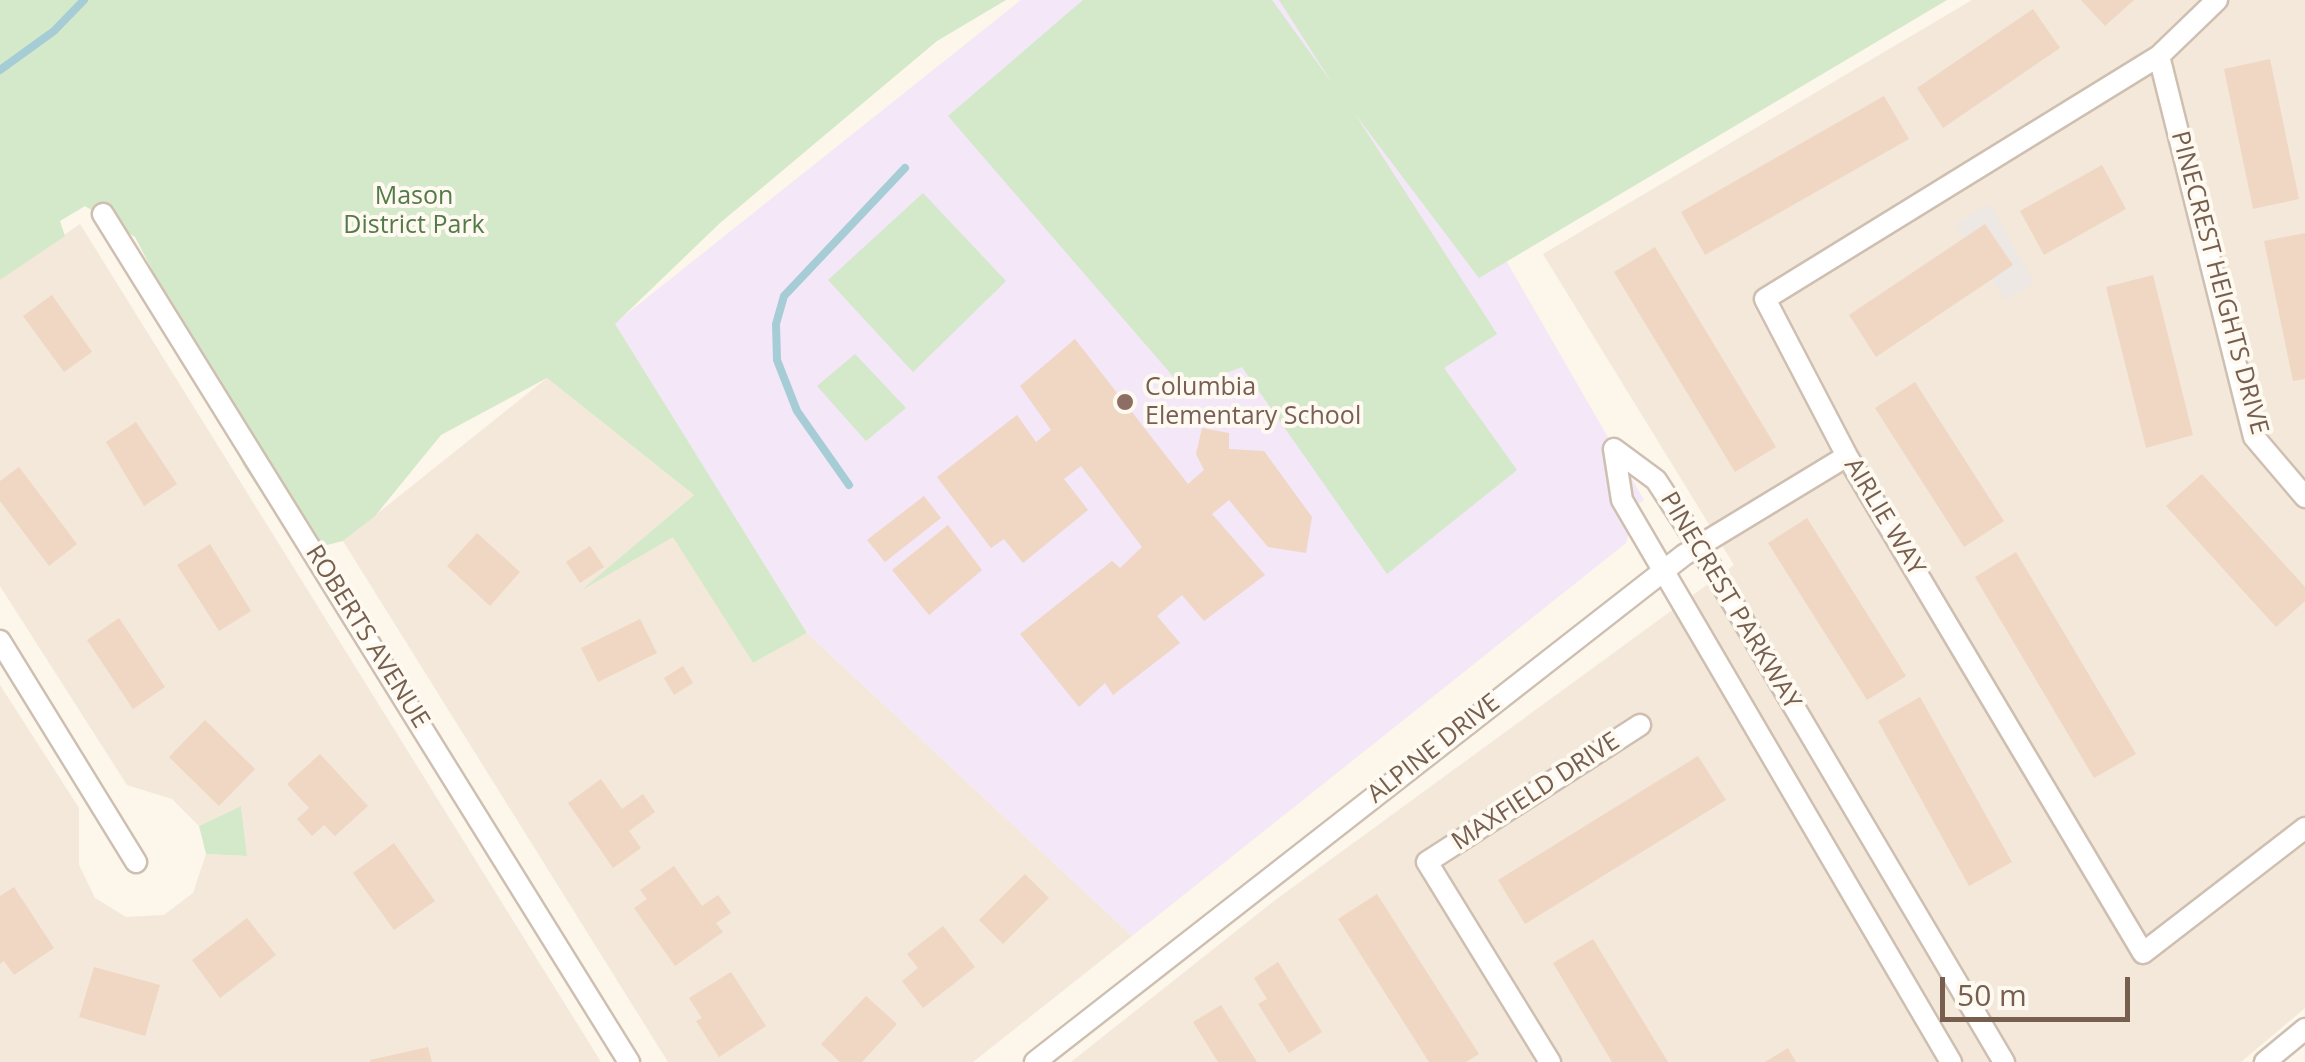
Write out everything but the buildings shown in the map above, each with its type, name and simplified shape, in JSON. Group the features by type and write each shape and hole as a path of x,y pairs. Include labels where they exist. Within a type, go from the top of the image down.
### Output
{"street":[{"path":"2159,56 2217,0"},
{"name":"AIRLIE WAY","path":"2159,56 1765,299 1847,456 2143,954 2305,828"},
{"name":"PINECREST HEIGHTS DRIVE","path":"2159,56 2254,437 2305,497"},
{"name":"ROBERTS AVENUE","path":"102,214 629,1062"},
{"name":"PINECREST PARKWAY","path":"1950,1062 1622,500 1614,449 1656,480 1700,546 2004,1062"},
{"name":"ALPINE DRIVE","path":"1034,1062 1662,572 1847,456"},
{"path":"0,641 136,862"},
{"name":"MAXFIELD DRIVE","path":"1550,1062 1427,862 1640,724"},
{"path":"2265,1062 2305,1029"}],"shaded area":[{"name":"Columbia Elementary School","path":"1021,0 1356,0 1644,500 1625,512 1630,527 1626,543 1132,936 807,633 614,324"},
{"path":"1972,0 2305,0 2305,1008 2241,1062 1071,1062 1274,901 1734,565 1543,254"},
{"path":"1990,204 2034,283 2005,300 1956,224"},
{"path":"80,224 601,1062 0,1062 0,685 79,808 79,865 95,898 126,917 164,915 193,893 206,854 247,856 241,806 199,826 172,799 127,785 0,586 0,280"},
{"path":"547,378 694,495 589,585 673,536 753,663 807,633 1132,936 973,1062 668,1062 343,541"}],"green space":[{"name":"Mason District Park","path":"0,0 1006,0 937,41 720,223 615,324 807,633 753,663 673,537 582,590 694,495 547,378 441,435 375,516 343,541 315,548 263,495 243,465 218,397 135,237 85,206 60,221 65,236 0,280"},
{"path":"1083,0 1272,0 1332,83 1279,0 1947,0 1479,278 1355,114 1497,334 1444,368 1517,470 1387,574 1242,367 1184,389 948,116"},
{"path":"923,193 1006,281 913,372 828,280"},
{"path":"855,354 906,408 866,441 817,386"},
{"path":"241,806 247,856 206,854 199,826"}],"waterway":[{"path":"0,70 54,31 84,0"},
{"path":"849,485 797,411 777,360 776,324 784,296 905,168"}],"place":[{"name":"Columbia Elementary School","path":"1125,402"}]}
